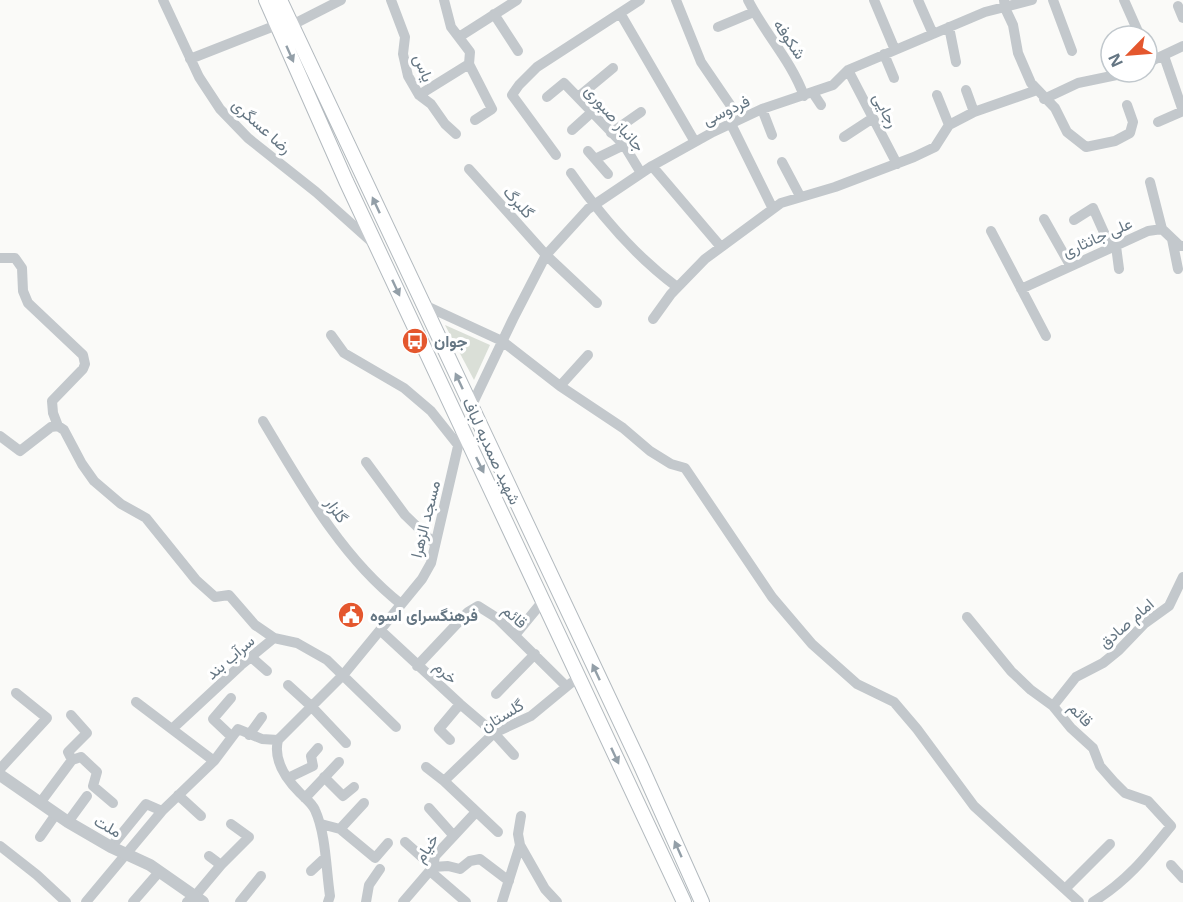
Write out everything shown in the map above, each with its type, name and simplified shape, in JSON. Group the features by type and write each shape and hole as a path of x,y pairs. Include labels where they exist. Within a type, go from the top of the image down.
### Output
{"main road":[{"name":"شهید صمدیه لباف","path":"266,0 376,246 684,902"},
{"name":"شهید صمدیه لباف","path":"280,0 641,766 702,902"},
{"path":"333,152 348,145"}],"street":[{"name":"رضا عسگری","path":"163,0 199,77 220,109 248,138 316,192 376,246"},
{"path":"292,25 341,0"},
{"name":"یاس","path":"391,0 405,37 403,54 408,76 419,95 431,104 445,124 456,134"},
{"path":"444,0 451,27 470,52 469,64 492,109 476,120"},
{"path":"459,37 517,0"},
{"path":"556,155 512,95 537,67 640,0"},
{"path":"676,0 701,62 730,106 731,124 773,209"},
{"name":"شکوفه","path":"748,0 769,37 789,62 809,95 821,105"},
{"path":"874,0 895,50"},
{"path":"918,0 933,34"},
{"name":"فردوسی","path":"471,407 546,255 588,209 652,166 762,109 833,85 849,69 985,12 1005,4 1032,0"},
{"path":"1053,0 1072,51"},
{"path":"1124,0 1135,24"},
{"path":"1005,4 1013,25 1018,53 1031,83 1055,108 1067,132 1086,147 1115,141 1130,133 1133,122 1127,105"},
{"path":"1178,6 1183,18"},
{"path":"718,27 754,12"},
{"path":"620,13 695,142"},
{"path":"494,14 518,51"},
{"path":"190,58 277,25"},
{"path":"949,27 956,62"},
{"path":"1159,57 1183,46"},
{"path":"884,54 894,78"},
{"path":"1158,122 1183,111 1164,56"},
{"path":"419,95 469,64"},
{"path":"578,98 613,68"},
{"name":"رجایی","path":"849,69 897,164"},
{"path":"654,319 677,287 705,259 781,203 836,187 935,147 949,125 974,112 1099,79"},
{"name":"جانباز صبوری","path":"547,97 564,83 624,145 641,173"},
{"path":"966,90 974,112"},
{"path":"936,95 949,125"},
{"path":"762,109 772,135"},
{"path":"572,130 592,112"},
{"path":"611,133 642,112"},
{"path":"844,137 873,118"},
{"path":"609,174 592,155 624,145"},
{"path":"782,162 800,196"},
{"path":"652,166 721,247"},
{"name":"گلبرگ","path":"469,169 546,255 597,303"},
{"path":"571,173 594,205 640,256 677,287"},
{"path":"1150,182 1162,229 1180,246 1183,246"},
{"path":"1074,220 1093,208 1106,237 1116,246 1119,269"},
{"path":"1044,219 1070,266"},
{"name":"علی جانثاری","path":"1021,289 1148,231 1162,229"},
{"path":"991,231 1046,336"},
{"path":"1172,239 1178,269"},
{"path":"0,258 15,258 21,263 23,291 28,303 79,351 84,359 83,369 52,401 53,413 58,426 64,430 94,481 121,504 146,518 196,580 215,597 229,595 255,625 274,638"},
{"path":"422,304 502,341 561,386 623,428 650,451 671,464 685,468 772,597 812,644 857,684 894,702 974,806 1079,902"},
{"path":"331,335 344,352 404,388 431,411 458,445"},
{"path":"561,386 588,355"},
{"name":"گلزار","path":"263,422 331,528 373,580 401,604"},
{"path":"0,436 20,451 51,427 58,426"},
{"name":"مسجد الزهرا","path":"278,740 344,674 422,579 431,563 462,429"},
{"path":"366,462 405,515 435,544"},
{"name":"امام صادق","path":"1053,706 1076,677 1103,663 1144,624 1169,606 1183,578"},
{"path":"515,635 543,602"},
{"name":"قائم","path":"417,666 468,612 478,606 497,618 566,686"},
{"name":"قائم","path":"967,617 1011,670 1031,690 1053,706 1071,728 1093,748 1100,766 1114,782 1125,793 1148,801 1171,826 1139,867 1108,893 1093,902"},
{"name":"خرم","path":"380,630 417,666 494,733"},
{"name":"سرآب بند","path":"172,729 274,638 297,643 327,660 396,726"},
{"path":"496,694 535,654"},
{"path":"251,657 267,671"},
{"name":"گلستان","path":"444,781 494,733 531,716 566,686 579,680"},
{"path":"288,685 346,743"},
{"path":"0,769 47,718 16,693"},
{"path":"231,698 213,719 232,737"},
{"path":"136,702 214,761"},
{"path":"450,740 439,729 460,704"},
{"path":"71,715 87,733 68,752 72,760"},
{"path":"249,735 262,717"},
{"path":"86,902 97,898 127,854 162,811 214,761 237,729 262,739 278,740 275,750 281,768 314,807 321,824 332,901"},
{"path":"494,733 514,755"},
{"path":"288,778 313,766 311,756 318,748"},
{"path":"40,802 72,760 81,757 97,772 93,786 112,803"},
{"path":"305,798 339,762"},
{"path":"426,767 498,832"},
{"name":"ملت","path":"0,775 68,822 159,872 195,900"},
{"path":"324,777 343,796 354,787"},
{"path":"178,795 201,816"},
{"path":"68,822 87,796"},
{"path":"340,829 364,803"},
{"path":"111,847 146,804 162,811"},
{"path":"429,808 453,835"},
{"name":"خیام","path":"403,902 432,869 435,856 476,812"},
{"path":"39,837 56,814"},
{"path":"521,816 518,834 520,845 546,890 557,902"},
{"path":"195,900 221,865 249,837 231,824"},
{"path":"321,824 340,829 375,858 388,843"},
{"path":"405,842 466,902"},
{"path":"1065,889 1110,844"},
{"path":"502,902 520,845"},
{"path":"0,846 38,875 66,902"},
{"path":"209,856 221,865"},
{"path":"311,871 325,858"},
{"path":"432,869 448,866 460,869 470,861 480,859 509,881"},
{"path":"1172,865 1183,878"},
{"path":"366,902 369,885 380,868"},
{"path":"134,902 159,872"},
{"path":"240,902 261,876"}],"shaded area":[{"path":"445,325 490,345 474,380"}],"place":[{"name":"جوان","path":"415,341"},
{"name":"فرهنگسرای اسوه","path":"351,615"}]}
